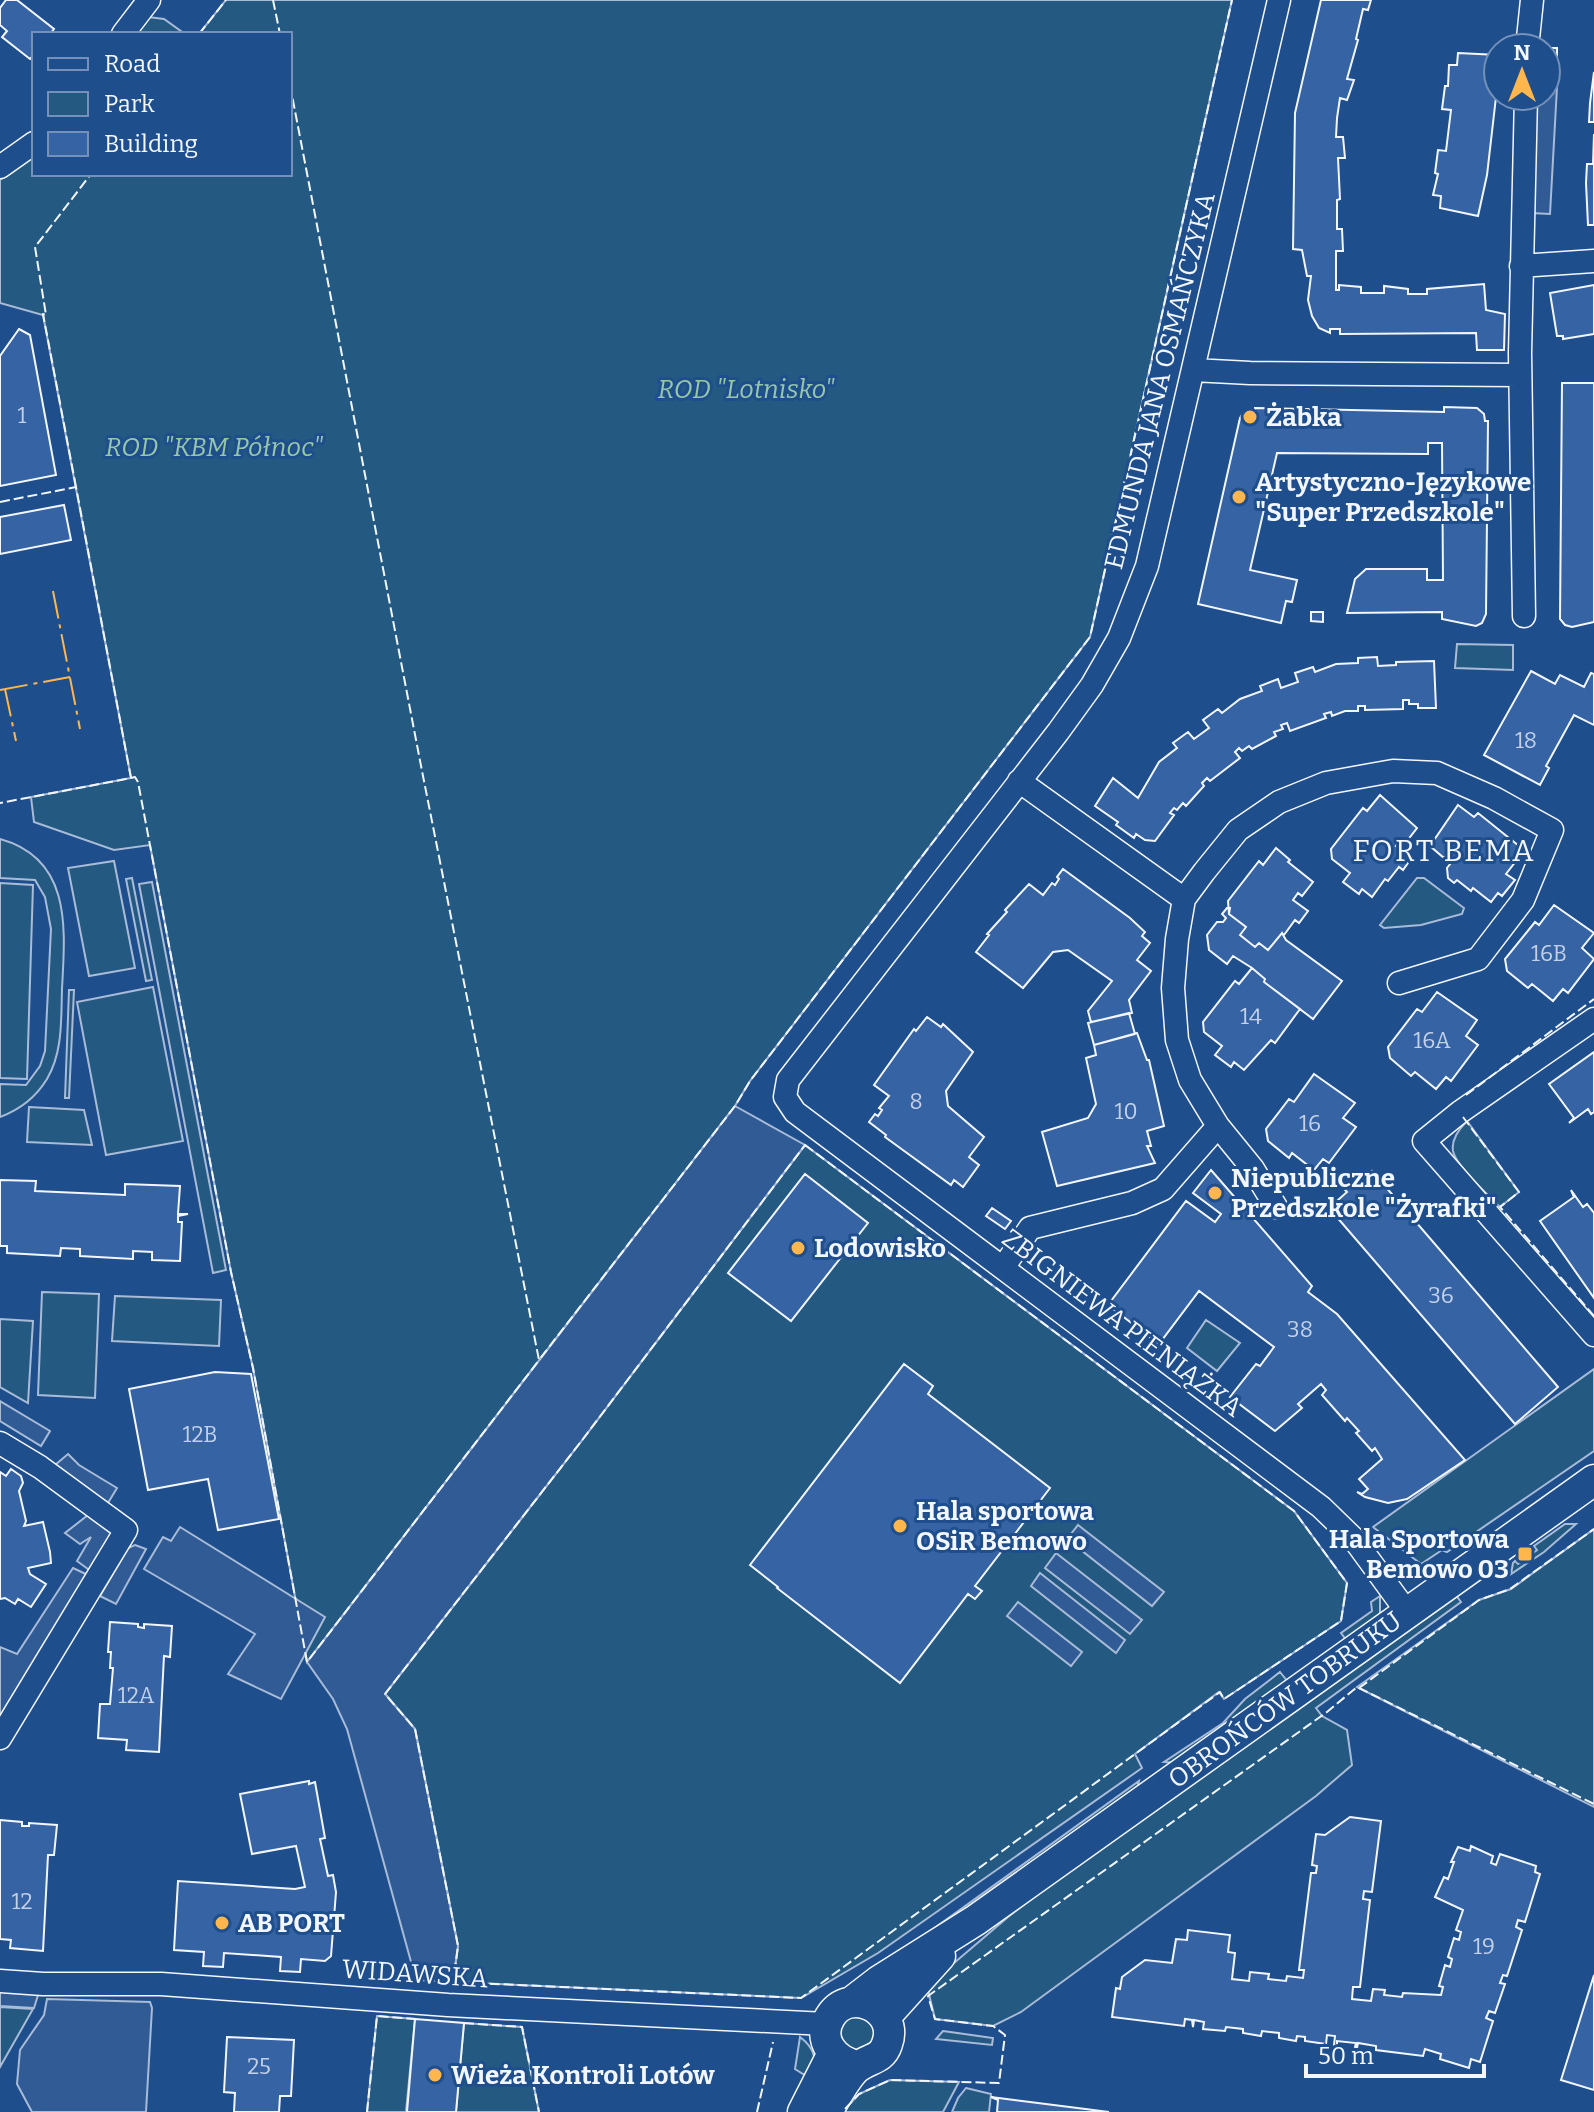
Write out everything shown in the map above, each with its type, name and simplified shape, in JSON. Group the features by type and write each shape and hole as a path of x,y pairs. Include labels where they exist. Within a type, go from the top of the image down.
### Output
{"street":[{"path":"125,32 149,0"},
{"name":"EDMUNDA JANA OSMAŃCZYKA","path":"785,1097 788,1080 1092,685 1119,638 1147,566 1279,0"},
{"path":"1529,32 1532,0"},
{"path":"1524,616 1520,375 1526,112"},
{"path":"0,167 32,144"},
{"path":"1521,266 1594,261"},
{"path":"1193,370 1520,375"},
{"path":"1276,1207 1253,1169 1218,1126 1190,1080 1177,1040 1173,988 1184,899 1238,830 1279,802 1326,783 1393,771 1437,773 1494,798 1552,830 1523,900 1478,959 1399,983"},
{"path":"1019,781 1184,899"},
{"path":"1594,1019 1460,1112 1424,1141 1594,1335"},
{"name":"ZBIGNIEWA PIENIĄŻKA","path":"785,1097 795,1112 1321,1507 1353,1538 1407,1612"},
{"path":"1003,1268 1030,1228 1132,1203 1163,1189 1218,1126"},
{"path":"0,1443 40,1467 126,1530 0,1738"},
{"name":"OBROŃCÓW TOBRUKU","path":"853,2001 879,1981 976,1920 1594,1480"},
{"name":"OBROŃCÓW TOBRUKU","path":"885,2017 976,1920"},
{"name":"WIDAWSKA","path":"0,1981 161,1984 448,2005 826,2024"},
{"path":"803,2112 854,2061 882,2053 888,2042 889,2029 885,2017 866,2002 853,2001 841,2005 826,2024 825,2037 854,2061"},
{"path":"827,2112 854,2061"}],"green space":[{"name":"ROD \"Lotnisko\"","path":"226,0 1232,0 1090,637 750,1081 735,1106 307,1662 253,1368 231,1272 150,845 114,850 34,822 31,797 131,778 43,315 0,303 0,180 32,157 32,176 292,176 292,32 201,32"},
{"path":"148,17 164,19 182,32 137,32"},
{"path":"1457,644 1513,645 1513,670 1455,668"},
{"path":"0,839 24,849 41,863 52,880 60,900 64,944 60,1035 52,1069 43,1086 32,1097 0,1117 0,1084 26,1085 40,1066 45,1051 51,929 45,897 35,880 0,878"},
{"path":"114,861 135,968 89,976 68,868"},
{"path":"132,878 152,980 146,981 126,879"},
{"path":"1417,878 1424,878 1464,908 1462,914 1421,925 1384,928 1380,925"},
{"path":"152,882 226,1270 213,1273 139,884"},
{"path":"0,883 33,885 27,1079 0,1078"},
{"path":"153,987 183,1141 106,1155 77,1002"},
{"path":"69,990 74,990 69,1098 65,1098"},
{"path":"29,1107 84,1110 92,1145 27,1142"},
{"path":"1467,1121 1519,1192 1500,1207 1455,1157 1454,1138"},
{"path":"805,1145 1294,1511 1347,1583 1341,1621 1224,1699 1219,1692 1135,1754 1142,1768 878,1953 801,1998 453,1982 458,1946 415,1729 385,1694"},
{"path":"42,1292 99,1294 95,1398 38,1395"},
{"path":"115,1296 221,1300 219,1346 112,1341"},
{"path":"0,1319 33,1321 28,1403 0,1387"},
{"path":"1206,1320 1240,1343 1217,1371 1187,1348"},
{"path":"1594,1369 1594,1451 1447,1552 1442,1550 1421,1564 1373,1527"},
{"path":"1565,1524 1576,1524 1544,1552 1511,1574 1515,1561 1518,1564 1537,1550 1534,1546"},
{"path":"1594,1529 1594,1807 1357,1687 1479,1600 1511,1589"},
{"path":"1455,1594 1461,1602 1316,1708 1322,1716 1347,1730 1352,1765 1316,1796 1021,2012 993,2026 935,2019 927,1986 1008,1917"},
{"path":"1380,1596 1380,1615 1347,1641 1341,1633 1372,1611 1371,1602"},
{"path":"1280,1672 1288,1682 1177,1763 1164,1762 1223,1723 1245,1699"},
{"path":"1139,1781 1136,1793 895,1964 893,1958"},
{"path":"0,2007 33,2009 0,2067"},
{"path":"850,2014 873,2019 876,2043 854,2053 839,2038 840,2025"},
{"path":"377,2016 415,2019 406,2112 367,2112"},
{"path":"464,2023 522,2027 539,2112 456,2112"},
{"path":"943,2031 993,2038 992,2045 936,2039"},
{"path":"800,2037 814,2055 811,2079 795,2069"},
{"path":"890,2080 959,2082 943,2112 836,2112 847,2107 859,2094"},
{"path":"966,2088 991,2094 989,2112 952,2112"}],"shaded area":[{"path":"1536,112 1556,112 1550,214 1531,213"},
{"path":"735,1106 805,1145 385,1694 415,1729 458,1946 453,1982 416,1980 347,1729 333,1699 307,1662"},
{"path":"0,1401 50,1431 41,1446 0,1421"},
{"path":"68,1454 79,1465 117,1488 108,1503 70,1481 55,1465"},
{"path":"88,1515 112,1536 92,1572 77,1561 91,1537 80,1544 65,1533"},
{"path":"1078,1525 1164,1592 1152,1606 1067,1539"},
{"path":"180,1527 325,1617 281,1699 228,1674 255,1634 144,1569 163,1537 171,1541"},
{"path":"135,1545 146,1549 116,1604 100,1596 128,1548"},
{"path":"1056,1553 1142,1620 1130,1634 1045,1568"},
{"path":"73,1568 90,1576 0,1724 0,1647 17,1654"},
{"path":"1040,1573 1125,1640 1116,1653 1031,1586"},
{"path":"1018,1602 1082,1652 1071,1666 1007,1616"},
{"path":"0,1989 39,1992 34,2008 0,2006"},
{"path":"47,1999 150,2002 146,2112 32,2112 17,2084 20,2050 44,2015"}],"building":[{"path":"6,0 17,0 54,29 52,32 32,32 30,59 2,37 7,31 0,25 0,8"},
{"path":"1321,0 1371,0 1368,10 1363,9 1347,79 1354,80 1347,100 1340,98 1337,118 1336,137 1343,137 1345,158 1338,158 1340,199 1337,200 1337,229 1342,229 1343,251 1336,251 1336,290 1339,290 1339,285 1361,287 1361,293 1384,293 1384,286 1408,289 1408,294 1427,294 1427,289 1484,284 1486,310 1505,314 1504,350 1477,350 1476,333 1340,334 1340,329 1330,329 1330,333 1319,328 1312,316 1308,300 1311,276 1307,276 1302,250 1293,249 1295,113"},
{"path":"1458,53 1482,54 1482,112 1494,112 1487,175 1478,216 1440,208 1441,196 1433,195 1438,174 1435,173 1438,150 1446,151 1451,110 1442,109 1445,86 1448,86 1449,65 1457,65"},
{"path":"1594,72 1594,122 1589,122 1590,103"},
{"path":"1594,134 1594,225 1588,225 1587,164 1593,164"},
{"path":"1594,285 1594,334 1563,339 1563,336 1557,336 1550,293"},
{"path":"19,329 30,335 56,475 0,486 0,356"},
{"path":"1562,383 1594,383 1594,622 1572,627 1560,619"},
{"path":"1444,407 1477,408 1488,421 1486,614 1482,623 1476,626 1442,619 1442,612 1347,613 1355,579 1366,569 1427,569 1427,580 1443,580 1442,443 1428,443 1428,454 1277,453 1250,570 1297,580 1292,602 1286,601 1281,623 1198,604 1240,418 1244,412 1255,408 1444,412"},
{"path":"64,505 71,540 0,554 0,517"},
{"path":"1311,612 1323,612 1323,622 1311,621"},
{"path":"1377,657 1378,666 1434,661 1436,708 1418,708 1418,704 1403,700 1403,709 1365,710 1365,706 1358,706 1358,711 1345,711 1332,716 1331,712 1324,714 1326,718 1290,731 1287,723 1281,725 1283,729 1274,732 1276,736 1252,749 1249,746 1242,751 1239,748 1235,752 1240,758 1210,781 1207,778 1186,806 1183,803 1177,810 1174,808 1170,813 1174,815 1155,841 1145,840 1136,834 1134,838 1095,806 1113,778 1138,798 1159,762 1177,748 1173,743 1188,732 1194,739 1209,728 1203,720 1218,709 1222,713 1240,699 1262,691 1260,686 1278,679 1281,688 1298,682 1295,673 1313,667 1315,672 1336,664 1358,663 1358,658"},
{"path":"1531,671 1555,684 1560,675 1584,687 1591,673 1594,674 1594,725 1574,715 1546,766 1549,768 1540,785 1484,755"},
{"path":"1380,795 1417,828 1406,842 1402,839 1396,846 1407,854 1408,863 1403,870 1399,867 1388,881 1385,879 1372,897 1362,889 1359,894 1343,882 1350,873 1332,859 1331,849 1363,808 1367,811"},
{"path":"1458,805 1474,817 1478,813 1519,846 1520,856 1506,874 1515,880 1502,896 1498,893 1491,902 1473,888 1471,891 1457,880 1454,883 1448,878 1447,868 1454,859 1448,853 1444,858 1430,846"},
{"path":"1276,848 1313,882 1302,896 1298,893 1293,900 1308,911 1299,923 1295,920 1268,950 1259,943 1255,947 1240,935 1246,927 1229,914 1228,901 1259,861 1263,865"},
{"path":"1063,869 1145,932 1142,936 1150,943 1137,960 1151,971 1129,1000 1132,1013 1091,1022 1088,1011 1112,981 1068,950 1053,952 1023,988 976,952 1007,912 1005,910 1029,884 1043,895 1052,883 1055,885"},
{"path":"1554,905 1594,933 1582,948 1594,959 1568,993 1563,989 1553,1001 1532,984 1528,988 1507,971 1505,959 1535,922 1539,925"},
{"path":"1230,908 1229,914 1246,927 1240,935 1255,947 1259,943 1268,950 1282,933 1286,940 1342,981 1313,1019 1264,982 1265,979 1252,968 1233,956 1227,964 1209,950 1207,935 1217,922 1223,922 1226,918 1222,914"},
{"path":"1252,968 1265,979 1264,982 1300,1009 1275,1043 1271,1040 1244,1070 1234,1062 1231,1067 1215,1055 1222,1046 1204,1032 1203,1022 1235,981 1239,984"},
{"path":"1437,992 1477,1020 1466,1036 1478,1045 1451,1081 1446,1077 1436,1089 1415,1072 1411,1076 1390,1058 1388,1047 1417,1009 1422,1012"},
{"path":"1129,1013 1135,1034 1094,1045 1088,1023"},
{"path":"927,1017 941,1027 943,1024 973,1052 946,1091 948,1106 984,1137 969,1157 979,1165 963,1187 954,1180 951,1185 869,1122 875,1114 878,1116 882,1110 879,1108 889,1096 874,1085 914,1029 916,1031"},
{"path":"1137,1033 1149,1060 1164,1126 1147,1131 1151,1146 1147,1146 1155,1163 1057,1186 1042,1132 1088,1118 1096,1104 1086,1058 1096,1055 1094,1045"},
{"path":"1594,1052 1594,1112 1591,1114 1588,1109 1569,1123 1574,1118 1549,1084"},
{"path":"1314,1074 1355,1103 1343,1118 1356,1127 1329,1163 1323,1159 1314,1170 1292,1153 1289,1158 1268,1141 1266,1129 1289,1099 1294,1102"},
{"path":"1211,1170 1312,1286 1308,1292 1337,1314 1465,1460 1407,1499 1388,1503 1365,1497 1357,1492 1362,1494 1368,1489 1359,1479 1382,1459 1375,1448 1372,1451 1356,1433 1359,1431 1347,1418 1345,1421 1322,1395 1326,1390 1321,1384 1298,1404 1302,1408 1275,1431 1230,1397 1274,1347 1199,1291 1159,1344 1108,1305 1186,1201 1215,1222 1221,1214 1193,1193"},
{"path":"1372,1171 1558,1387 1515,1424 1329,1208 1347,1192 1345,1190 1350,1184 1358,1183"},
{"name":"Lodowisko","path":"805,1174 868,1223 791,1321 728,1273"},
{"path":"0,1180 36,1181 35,1191 125,1195 125,1184 180,1186 178,1214 188,1214 178,1216 178,1222 182,1222 180,1261 152,1260 152,1252 133,1251 133,1259 80,1256 80,1249 61,1248 60,1256 7,1253 7,1246 0,1246"},
{"path":"1571,1190 1583,1207 1587,1204 1594,1213 1594,1298 1540,1221 1574,1197"},
{"path":"992,1208 1011,1221 1005,1229 986,1216"},
{"name":"Hala sportowa OSiR Bemowo","path":"904,1364 933,1386 928,1394 1050,1488 975,1586 982,1591 975,1599 968,1594 900,1683 750,1565"},
{"path":"215,1372 251,1374 279,1519 218,1530 208,1479 148,1490 129,1389"},
{"path":"11,1469 21,1476 23,1483 19,1491 26,1521 24,1526 43,1522 50,1552 51,1563 28,1568 30,1574 46,1584 31,1607 18,1599 15,1604 5,1598 0,1599 0,1472 6,1476"},
{"path":"110,1622 138,1624 138,1627 144,1628 144,1624 172,1626 170,1657 164,1656 159,1752 126,1750 127,1740 98,1738 100,1704 110,1704 113,1668 110,1668 111,1652 108,1652"},
{"path":"309,1781 309,1784 315,1782 325,1838 320,1839 328,1876 333,1875 336,1892 331,1956 325,1961 301,1959 300,1972 280,1971 281,1957 224,1953 223,1967 203,1966 204,1952 174,1950 178,1881 295,1889 305,1887 296,1846 252,1854 240,1794"},
{"path":"1350,1817 1381,1821 1372,1892 1364,1891 1363,1899 1370,1900 1360,1987 1353,1987 1352,1999 1371,2001 1373,1989 1385,1990 1384,1995 1402,1997 1403,1993 1441,1995 1443,1987 1439,1986 1445,1965 1450,1967 1452,1959 1448,1957 1454,1938 1459,1940 1461,1932 1456,1930 1463,1910 1435,1897 1444,1877 1448,1879 1458,1847 1470,1851 1471,1846 1493,1856 1491,1863 1496,1865 1500,1854 1536,1866 1535,1872 1540,1874 1525,1922 1518,1920 1516,1927 1522,1930 1507,1976 1503,1975 1500,1983 1505,1984 1495,2013 1489,2011 1486,2018 1493,2021 1480,2062 1471,2059 1469,2068 1440,2059 1441,2054 1425,2049 1423,2056 1376,2050 1376,2046 1358,2043 1357,2048 1356,2043 1337,2041 1334,2045 1335,2036 1327,2035 1326,2044 1305,2041 1305,2037 1297,2036 1296,2041 1279,2038 1279,2033 1262,2031 1261,2036 1243,2033 1243,2029 1203,2029 1204,2022 1194,2020 1193,2027 1192,2020 1185,2019 1184,2026 1112,2017 1116,1988 1120,1989 1122,1977 1145,1960 1172,1963 1176,1939 1187,1940 1188,1930 1230,1935 1228,1952 1235,1953 1232,1979 1249,1981 1250,1972 1269,1974 1268,1979 1286,1981 1287,1976 1303,1978 1304,1970 1299,1970 1311,1873 1316,1873 1317,1866 1312,1865 1316,1834 1325,1835"},
{"path":"0,1820 22,1822 22,1826 29,1826 29,1823 57,1825 54,1855 48,1855 43,1951 10,1948 11,1940 0,1939"},
{"path":"1594,1975 1594,2090 1561,2080"},
{"name":"Wieża Kontroli Lotów","path":"415,2019 464,2023 456,2112 407,2112"},
{"path":"227,2037 294,2040 291,2096 280,2096 279,2112 234,2112 235,2093 224,2092"},
{"path":"991,2097 1109,2112 997,2112 998,2100"}],"fence":[{"path":"201,32 226,0"},
{"path":"273,0 280,32"},
{"path":"292,95 539,1360 1090,637 1232,0"},
{"path":"76,487 43,314 46,315 35,247 89,176"},
{"path":"0,502 76,487 131,778 0,803"},
{"path":"131,778 135,777 138,782 231,1272 253,1368 307,1662 540,1359"},
{"path":"1466,1095 1594,999"},
{"path":"1463,1117 1519,1192 1500,1207 1594,1316"},
{"path":"805,1145 1294,1511 1347,1583 1341,1621 1224,1699 1220,1692 801,1998 453,1982 458,1946 415,1729 385,1694 805,1145"},
{"path":"1359,1688 1479,1600 1510,1589 1594,1529"},
{"path":"845,2109 859,2094 890,2080 999,2083 1005,2035 993,2026 935,2019 928,1996 1327,1712 1357,1687 1594,1804"},
{"path":"367,2112 377,2016 415,2019"},
{"path":"464,2023 522,2027 539,2112"},
{"path":"757,2112 773,2042"}],"power":[{"path":"53,591 80,729"},
{"path":"0,690 70,677"},
{"path":"5,689 16,741"}],"place":[{"name":"Żabka","path":"1250,417"},
{"name":"Artystyczno-Językowe \"Super Przedszkole\"","path":"1239,497"},
{"name":"Niepubliczne Przedszkole \"Żyrafki\"","path":"1215,1193"},
{"name":"Lodowisko","path":"798,1248"},
{"name":"Hala sportowa OSiR Bemowo","path":"900,1526"},
{"name":"Hala Sportowa Bemowo 03","path":"1525,1554"},
{"name":"AB PORT","path":"222,1923"},
{"name":"Wieża Kontroli Lotów","path":"435,2075"}],"district":[{"name":"FORT BEMA","path":"1444,851"}],"park label":[{"name":"ROD \"KBM Północ\"","path":"214,447"}]}
